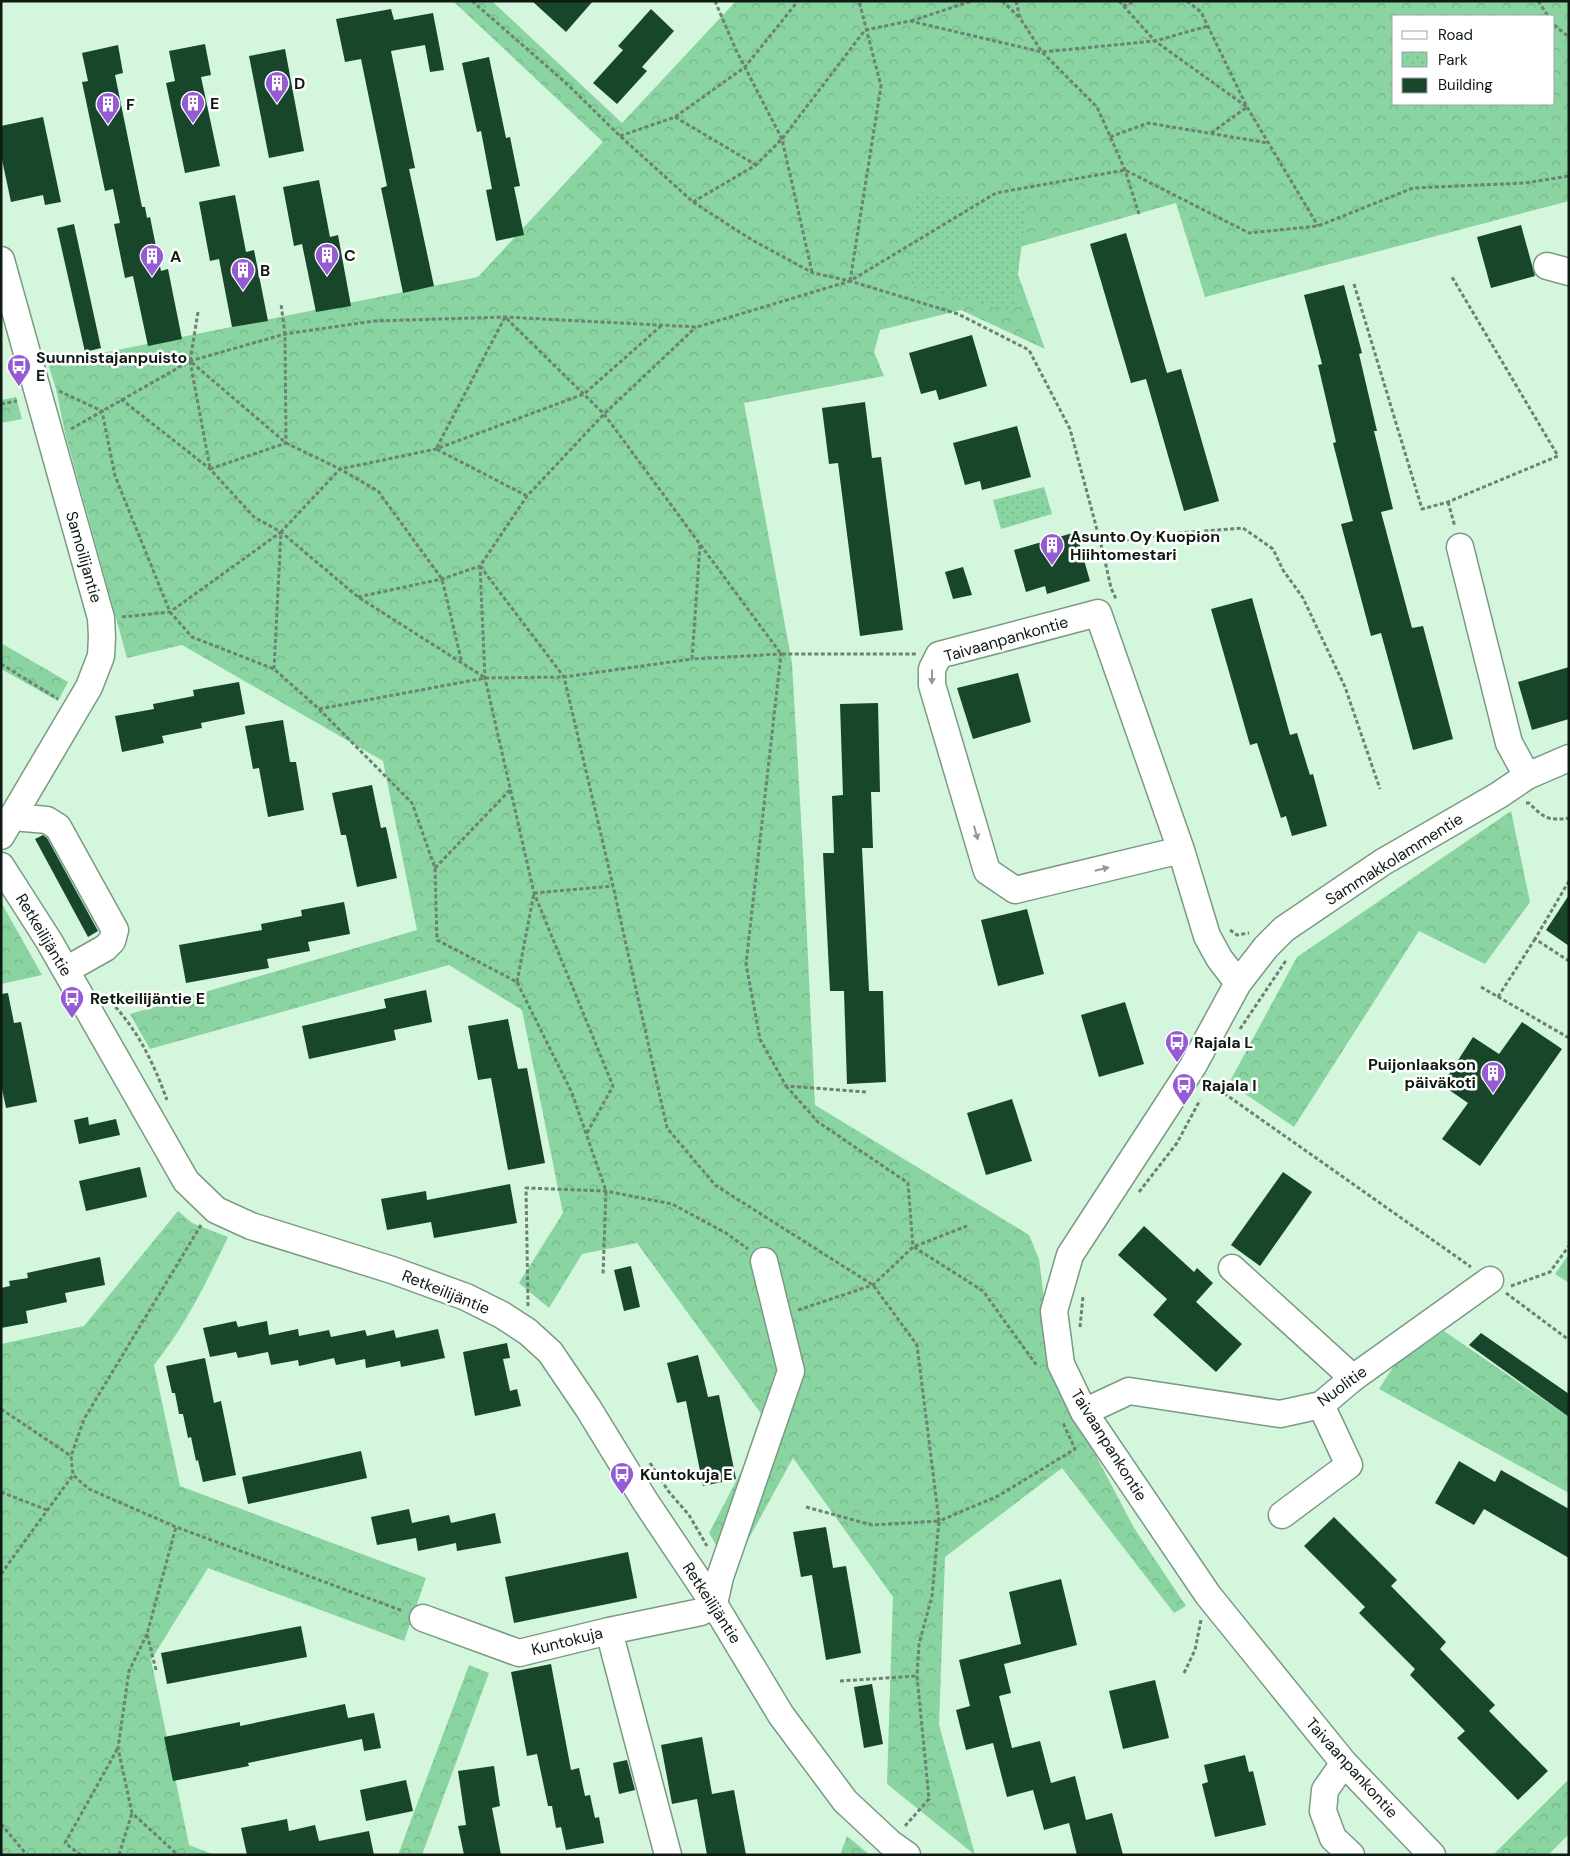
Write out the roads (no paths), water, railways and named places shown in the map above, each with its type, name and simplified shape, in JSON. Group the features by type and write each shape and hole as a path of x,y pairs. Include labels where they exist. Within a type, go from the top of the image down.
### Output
{"street":[{"name":"Samoilijantie","path":"1,260 10,322 50,438 101,618 102,637 101,656 89,687 7,826"},
{"path":"1460,547 1510,743 1527,776"},
{"name":"Taivaanpankontie","path":"1109,609 1181,850 1015,890 987,872 932,685 932,669 939,655 1109,609"},
{"name":"Sammakkolammentie","path":"1238,983 1266,947 1284,929 1383,862 1499,795 1527,776 1569,758"},
{"path":"7,826 47,820 58,827 114,930 112,941 105,948 66,970"},
{"path":"1181,850 1207,936 1219,958 1238,983"},
{"name":"Retkeilijäntie","path":"1,866 66,970 186,1181 216,1210 251,1226 392,1270 466,1297 502,1315 528,1332 550,1352 588,1408 645,1501 714,1604 781,1715 845,1801 890,1843 904,1843"},
{"name":"Taivaanpankontie","path":"1238,983 1194,1066 1070,1255 1054,1312 1046,1368 1072,1414 1208,1595 1344,1763 1432,1855"},
{"path":"714,1604 720,1577 791,1371 764,1261"},
{"path":"1232,1268 1354,1378"},
{"name":"Nuolitie","path":"1072,1414 1129,1391 1280,1414 1321,1405 1354,1378 1496,1285"},
{"path":"1282,1515 1349,1465 1321,1405"},
{"name":"Kuntokuja","path":"423,1618 519,1653 609,1630 701,1612 714,1604"},
{"path":"609,1630 668,1855"},
{"path":"1344,1763 1325,1790 1323,1811 1333,1838 1350,1855"}],"place":[{"name":"D","path":"277,104"},
{"name":"E","path":"193,124"},
{"name":"F","path":"108,125"},
{"name":"C","path":"327,276"},
{"name":"A","path":"152,277"},
{"name":"B","path":"243,291"},
{"name":"Suunnistajanpuisto E","path":"19,387"},
{"name":"Asunto Oy Kuopion Hiihtomestari","path":"1052,566"},
{"name":"Retkeilijäntie E","path":"72,1019"},
{"name":"Rajala L","path":"1177,1063"},
{"name":"Puijonlaakson päiväkoti","path":"1493,1094"},
{"name":"Rajala I","path":"1184,1106"},
{"name":"Kuntokuja E","path":"622,1495"}]}
